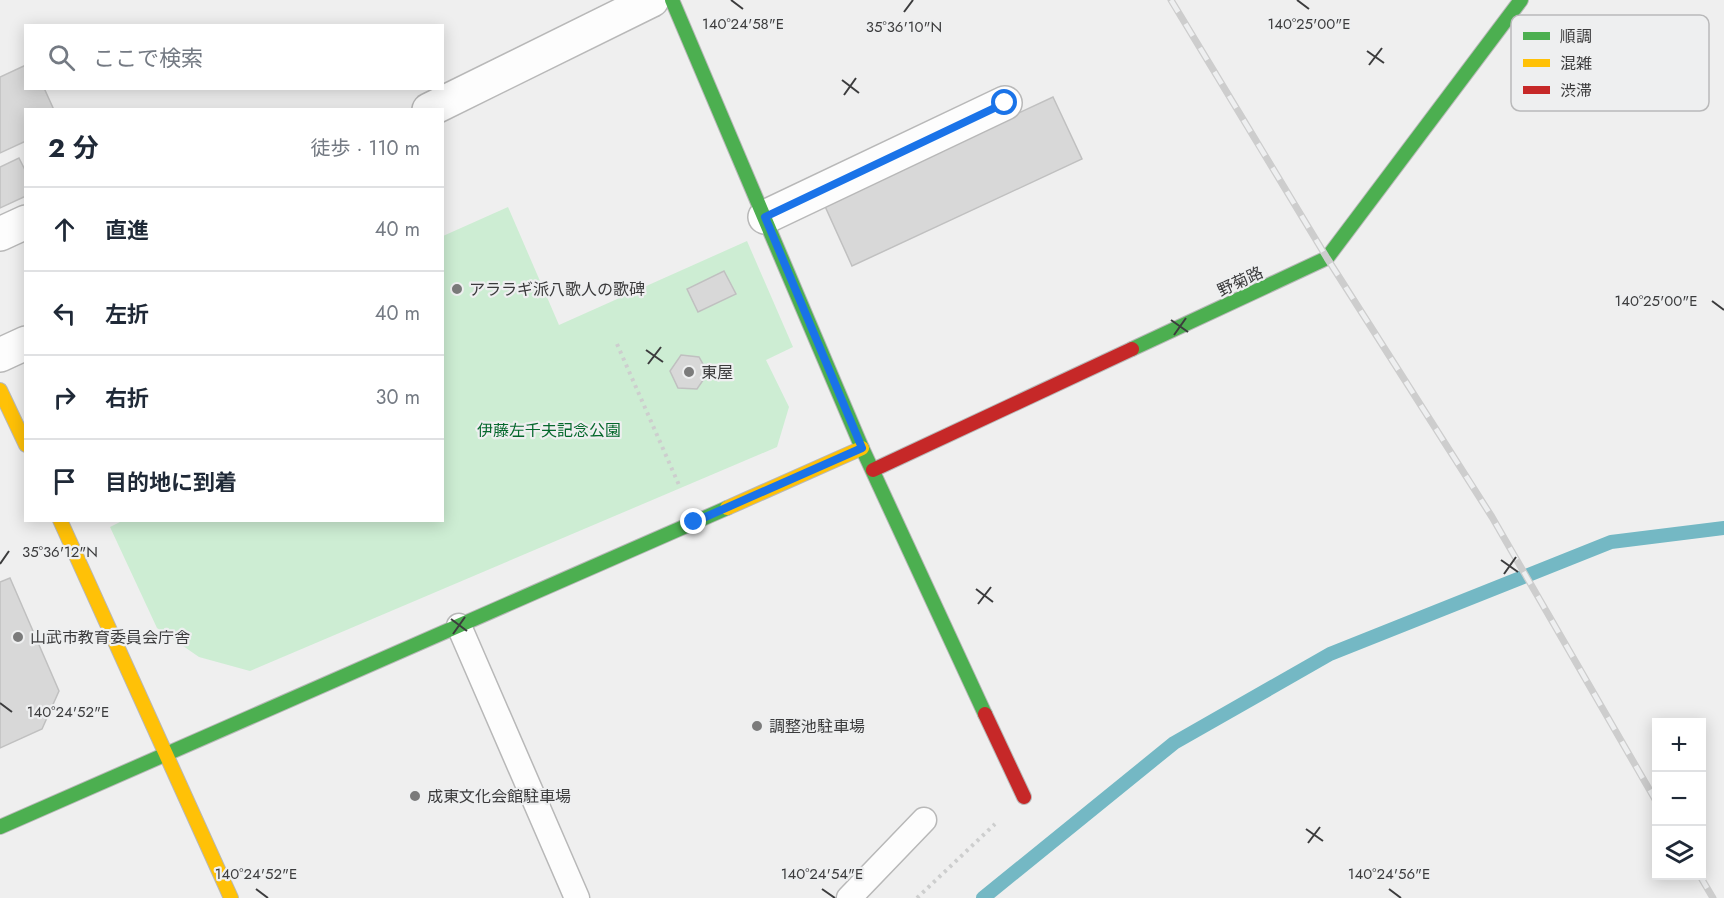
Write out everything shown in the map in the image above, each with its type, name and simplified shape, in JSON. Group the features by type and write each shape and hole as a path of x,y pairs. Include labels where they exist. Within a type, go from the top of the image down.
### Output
{"street":[{"path":"433,108 652,0"},
{"path":"672,0 862,448 1024,797"},
{"name":"野菊路","path":"873,470 1327,258 1521,0"},
{"path":"765,217 1005,103"},
{"path":"0,234 24,223"},
{"path":"0,355 24,344"},
{"path":"0,390 24,442"},
{"path":"0,827 862,448"},
{"path":"61,522 168,754 231,898"}],"lane":[{"path":"459,626 577,898"},
{"path":"849,898 924,820"}],"path":[{"path":"617,344 694,522"},
{"path":"917,898 1024,797"}],"green space":[{"name":"伊藤左千夫記念公園","path":"508,207 559,325 747,241 793,347 766,360 789,407 777,447 250,671 199,657 157,628 110,527 120,522 444,522 444,236"}],"building":[{"path":"24,66 24,90 45,90 53,108 24,108 24,142 0,153 0,77"},
{"path":"1053,97 1082,159 852,266 824,204"},
{"path":"19,158 24,168 24,197 0,208 0,167"},
{"path":"724,271 736,294 698,312 687,289"},
{"name":"東屋","path":"681,355 699,357 708,373 697,389 678,388 670,371"},
{"name":"山武市教育委員会庁舎","path":"10,578 59,691 42,729 0,748 0,582"}],"waterway":[{"path":"983,898 1174,743 1330,654 1611,542 1724,528"}],"railway":[{"path":"1171,0 1327,258 1492,517 1652,794"},
{"path":"1702,880 1713,898"}],"traffic: fast":[{"path":"672,0 862,448 985,714"},
{"path":"1132,349 1327,258 1521,0"},
{"path":"0,827 727,508"}],"traffic: slow":[{"path":"0,390 24,441"},
{"path":"727,508 862,448"},
{"path":"61,522 231,898"}],"traffic: jam":[{"path":"873,470 1132,349"},
{"path":"985,714 1024,797"}],"place":[{"name":"アララギ派八歌人の歌碑","path":"457,289"},
{"name":"東屋","path":"689,372"},
{"name":"山武市教育委員会庁舎","path":"18,637"},
{"name":"調整池駐車場","path":"757,726"},
{"name":"成東文化会館駐車場","path":"415,796"}],"route":[{"path":"694,522 862,448 765,217 1005,103"}]}
